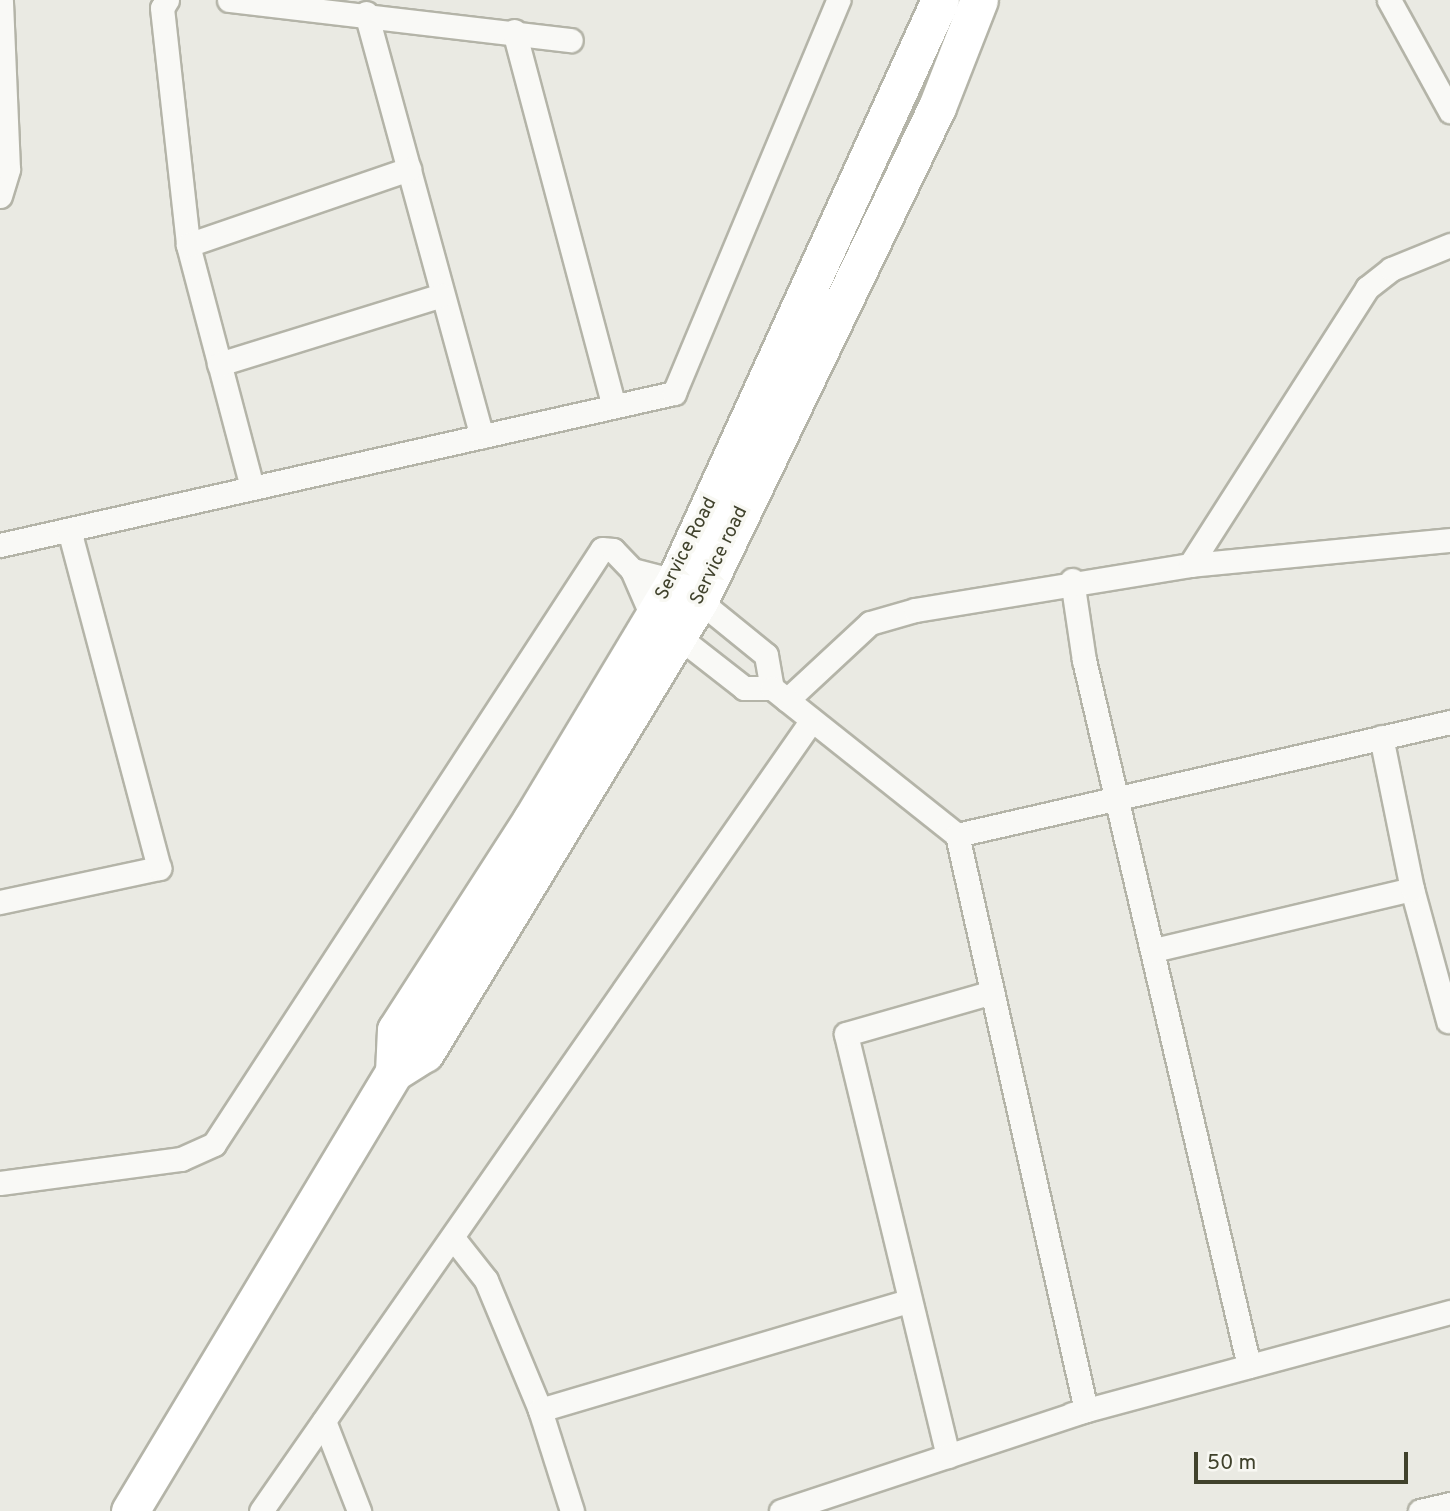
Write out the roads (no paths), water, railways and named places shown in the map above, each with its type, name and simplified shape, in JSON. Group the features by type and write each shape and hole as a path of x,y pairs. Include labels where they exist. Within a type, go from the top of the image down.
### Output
{"highway":[{"name":"Service Road","path":"687,591 940,0"},
{"name":"Service road","path":"130,1511 394,1072 425,1053 687,591 937,107 979,0"}],"street":[{"path":"0,196 8,169 1,0"},
{"path":"167,0 162,8 188,245 251,488"},
{"path":"229,0 366,13 571,40"},
{"path":"0,545 674,393 838,0"},
{"path":"1389,0 1450,111"},
{"path":"366,13 482,436"},
{"path":"514,31 614,406"},
{"path":"188,245 409,169"},
{"path":"1190,565 1367,288 1391,269 1450,245"},
{"path":"219,364 442,295"},
{"path":"0,902 159,868 69,530"},
{"path":"779,694 870,623 1072,580 1190,565 1450,540"},
{"path":"0,1183 181,1159 214,1144 594,554 613,550 632,570 665,626 744,688 779,694 957,835 1086,1410 781,1511"},
{"path":"632,570 687,591 766,655 779,694"},
{"path":"1072,580 1249,1366"},
{"path":"261,1511 811,721"},
{"path":"957,835 1450,722"},
{"path":"1381,737 1412,890 1448,1021"},
{"path":"1154,950 1412,890"},
{"path":"948,1456 907,1301 846,1034 992,992"},
{"path":"453,1238 486,1280 540,1410 572,1511"},
{"path":"540,1410 907,1301"},
{"path":"1072,1414 1450,1311"},
{"path":"324,1420 359,1511"},
{"path":"1420,1511 1450,1504"}]}
